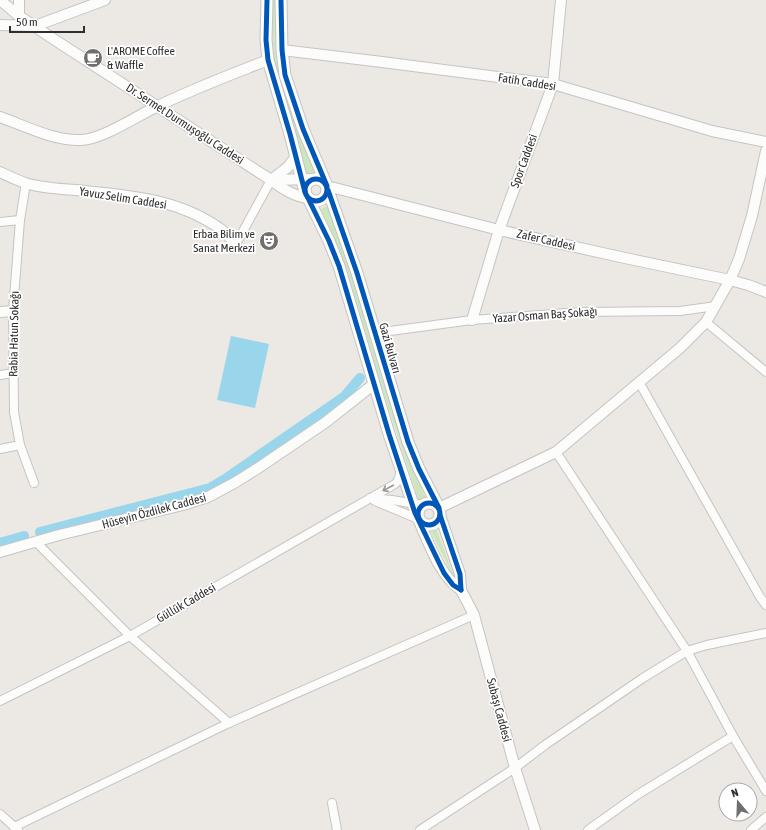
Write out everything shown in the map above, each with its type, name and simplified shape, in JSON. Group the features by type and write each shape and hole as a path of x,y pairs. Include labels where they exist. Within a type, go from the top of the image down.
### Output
{"main road":[{"path":"267,0 266,40 268,60 306,195 334,252 401,471 417,504 418,519 423,524 431,526 437,522 439,512 433,504 417,504"},
{"name":"Gazi Bulvarı","path":"281,0 283,64 289,89 303,129 327,188 357,273 408,442 439,512"},
{"path":"315,179 322,181 327,188 325,198 322,200 314,202 306,195 305,188 308,182 315,179"}],"street":[{"name":"Dr. Sermet Durmuşoğlu Caddesi","path":"0,0 19,16 289,193 297,196 306,195"},
{"path":"19,0 19,16"},
{"path":"0,25 35,26 105,0"},
{"name":"Spor Caddesi","path":"472,320 499,230 553,84 561,0"},
{"name":"Fatih Caddesi","path":"282,50 553,84 712,131 766,142"},
{"path":"0,117 51,136 64,139 83,140 102,134 157,106 268,60"},
{"path":"439,512 556,452 680,348 706,322 730,280 750,222 766,151"},
{"path":"236,244 271,180 288,167 296,156"},
{"name":"Yavuz Selim Caddesi","path":"0,172 26,183 49,188 136,197 176,206 208,220 236,244"},
{"path":"271,180 315,179"},
{"name":"Rabia Hatun Sokağı","path":"26,183 20,220 13,311 14,412 20,445 34,483"},
{"name":"Zafer Caddesi","path":"327,188 499,230 748,284 766,292"},
{"path":"0,222 20,220"},
{"name":"Yazar Osman Baş Sokağı","path":"375,333 472,320 582,312 680,311 716,306"},
{"path":"0,312 13,311"},
{"path":"706,322 766,372"},
{"path":"0,375 14,373"},
{"path":"639,382 760,597 766,605"},
{"name":"Hüseyin Özdilek Caddesi","path":"0,552 183,505 215,494 255,470 326,422 374,384"},
{"path":"0,449 20,445"},
{"path":"556,452 686,652 766,791"},
{"name":"Güllük Caddesi","path":"0,701 130,636 395,484 398,481 401,471"},
{"path":"369,498 417,504"},
{"path":"369,498 418,519"},
{"name":"Subaşı Caddesi","path":"439,512 460,574 462,590 474,615 515,768 535,830"},
{"name":"Subaşı Caddesi","path":"418,519 444,573 453,585 462,590"},
{"path":"36,542 130,636 229,723"},
{"path":"0,814 17,828 229,723 474,615"},
{"path":"420,830 515,768 545,745 643,678 686,652 707,645 766,633"},
{"path":"588,830 637,795 733,736"},
{"path":"332,803 337,830"},
{"path":"751,830 766,817"}],"green space":[{"path":"273,0 275,0 275,49 277,65 291,112 315,173 306,174 298,141 282,92 274,59 272,29"},
{"path":"328,206 390,403 426,499 419,501 381,385 350,280 321,209"},
{"path":"436,528 456,582 430,530"}],"water":[{"path":"231,336 269,344 255,408 217,400"}],"waterway":[{"path":"40,532 210,488 345,396 360,378"},
{"path":"0,543 24,536"}],"cycle path":[{"path":"267,0 266,40 268,60 290,134 305,192"},
{"path":"281,0 282,50 285,75 303,129 327,186"},
{"path":"316,179 324,182 327,190 324,198 316,201 308,198 305,190 308,182 316,179"},
{"path":"328,190 357,273 408,442 419,469 439,508"},
{"path":"308,198 329,241 339,266 389,434 415,513 444,573 453,585 461,590"},
{"path":"429,503 437,506 440,514 437,522 429,525 421,522 418,514 421,506 429,503"},
{"path":"440,515 460,574 461,590"}],"place":[{"name":"L'AROME Coffee & Waffle","path":"93,58"},
{"name":"Erbaa Bilim ve Sanat Merkezi","path":"269,241"}]}
